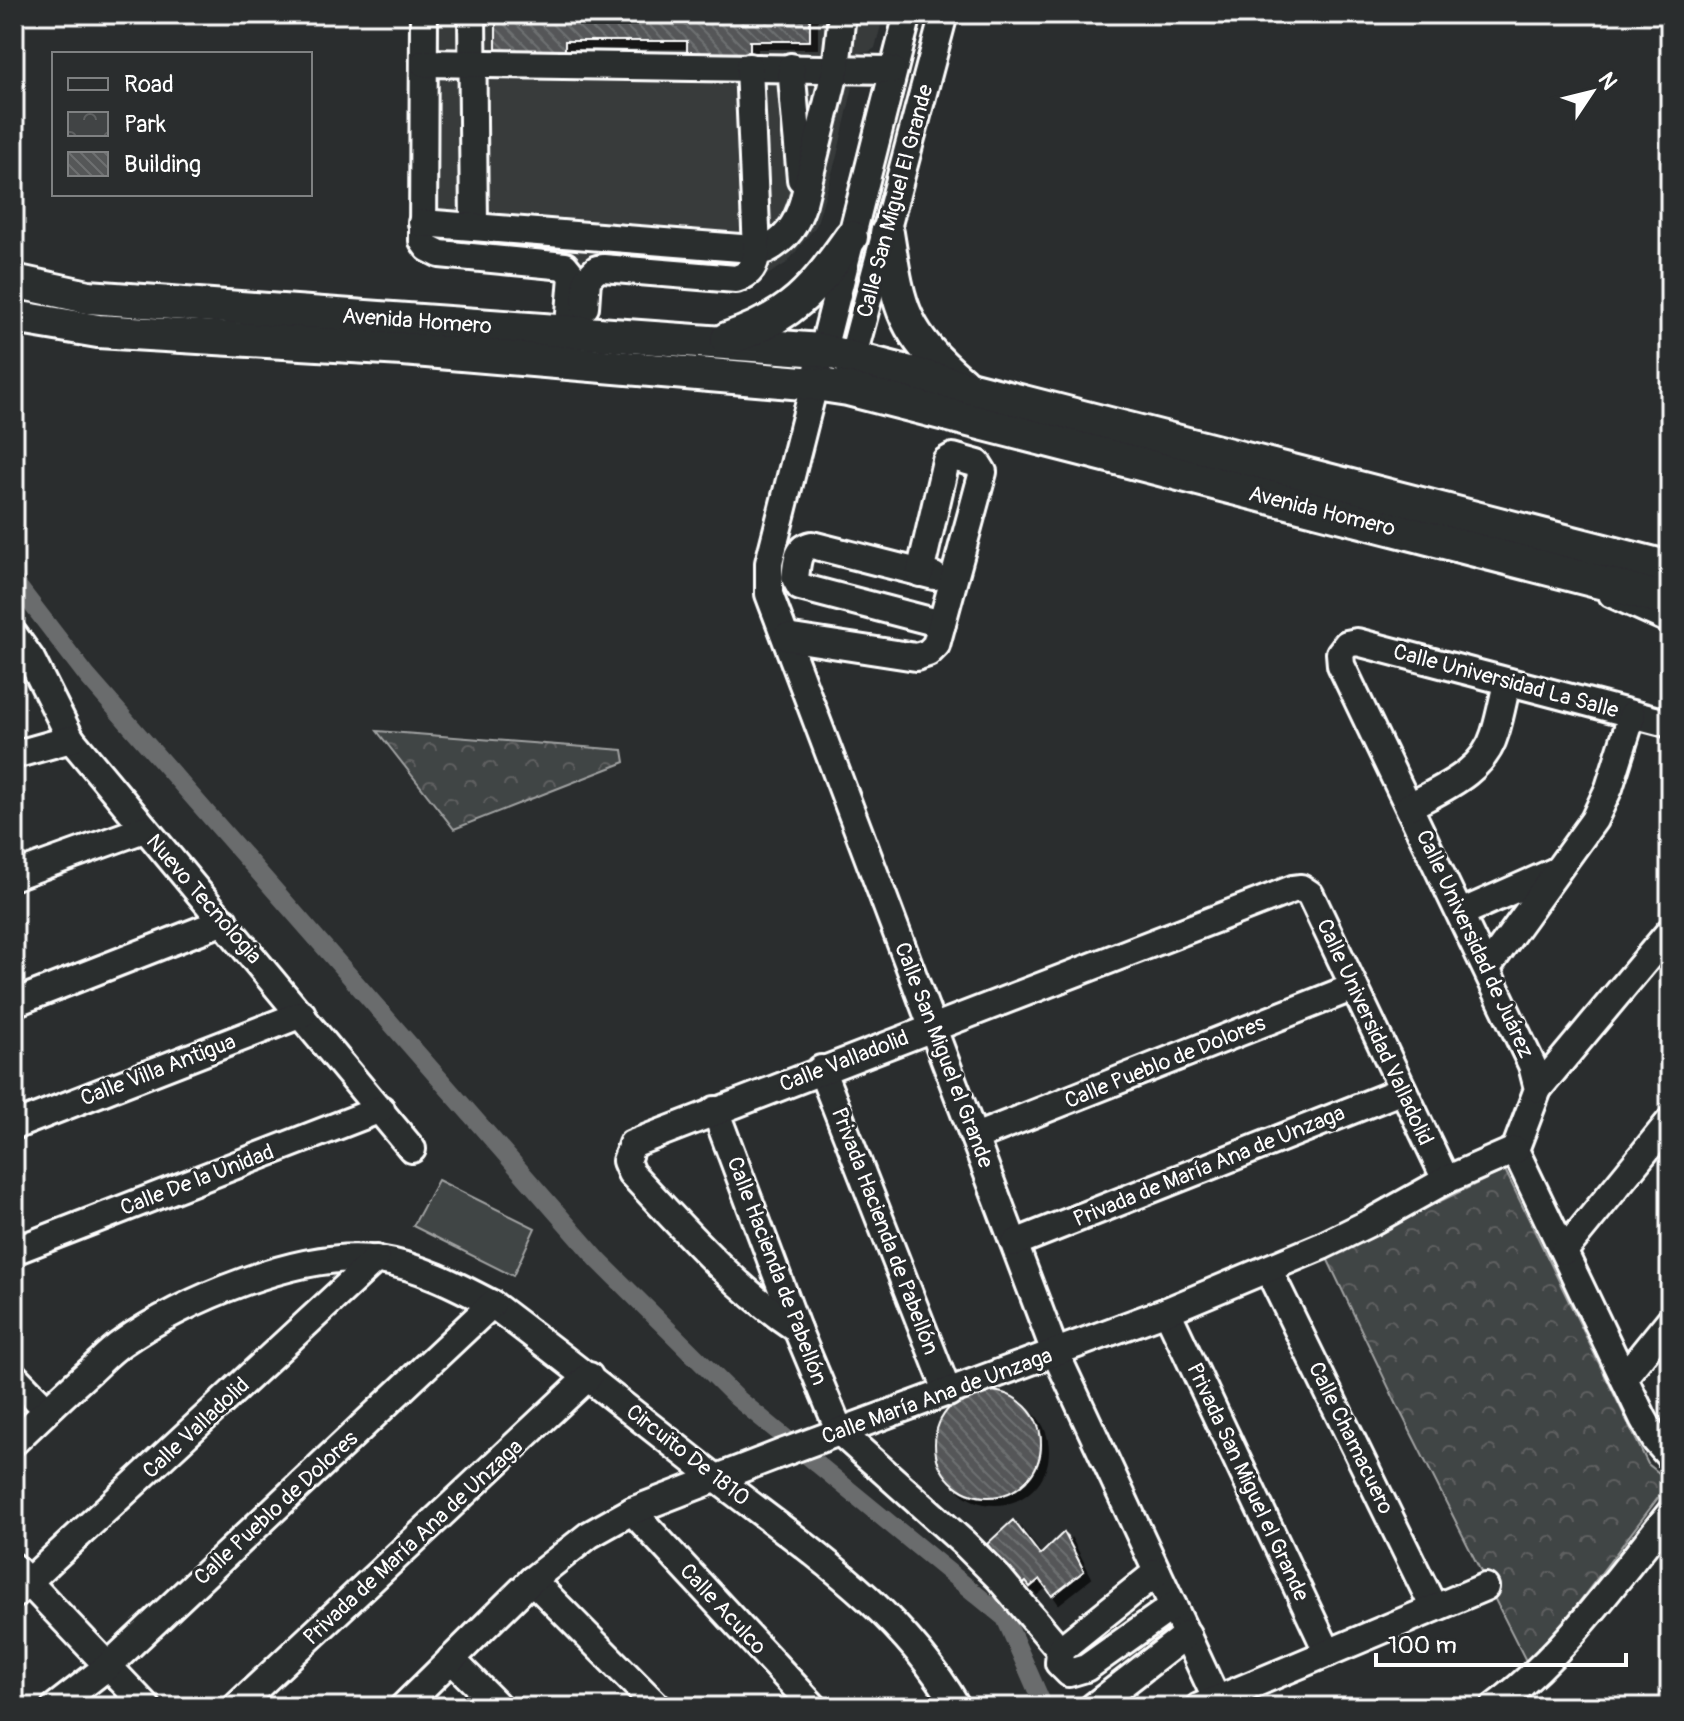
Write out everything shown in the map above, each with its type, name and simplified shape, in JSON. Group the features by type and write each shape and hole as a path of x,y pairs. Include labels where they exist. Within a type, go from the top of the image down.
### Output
{"main road":[{"path":"887,233 904,317 929,353 977,401"},
{"path":"717,342 749,331 788,311 821,279 851,237"},
{"name":"Avenida Homero","path":"14,281 88,297 576,347 848,389 977,401 1670,568"},
{"name":"Avenida Homero","path":"14,317 98,331 403,349 717,342 821,350 853,356 977,401 1581,578 1670,600"}],"street":[{"path":"424,14 423,241 428,248 440,254 565,266 573,276 576,347"},
{"path":"472,14 474,227"},
{"path":"422,223 766,250 785,238 797,222 836,68 842,14"},
{"name":"Calle San Miguel El Grande","path":"815,384 821,350 908,14"},
{"name":"Calle San Miguel El Grande","path":"848,389 853,356 944,14"},
{"path":"424,63 892,70"},
{"path":"576,347 587,279 597,269 736,279 754,267 757,251 749,67"},
{"path":"791,67 803,203"},
{"name":"Calle San Miguel el Grande","path":"815,384 767,575 769,594 1055,1352 1187,1634 1212,1705"},
{"path":"965,458 977,401"},
{"path":"786,637 916,657 932,651 983,472 981,466 965,458 953,457 946,461 920,573"},
{"path":"942,624 800,587 795,578 799,552 812,545 953,581"},
{"path":"1581,578 1638,608 1670,620"},
{"name":"Nuevo Tecnologia","path":"14,635 31,659 71,739 412,1149"},
{"name":"Calle Universidad La Salle","path":"1343,648 1357,642 1670,724"},
{"name":"Calle Universidad de Juárez","path":"1343,648 1341,665 1528,1054 1538,1089"},
{"path":"1410,806 1458,780 1480,761 1495,736 1507,683"},
{"path":"1487,968 1601,807 1632,715"},
{"path":"14,755 71,739"},
{"path":"14,876 144,829"},
{"path":"1461,913 1559,869"},
{"name":"Calle Valladolid","path":"797,1329 737,1285 628,1168 627,1154 635,1141 1301,888"},
{"name":"Calle Universidad Valladolid","path":"1301,888 1310,894 1446,1180"},
{"path":"14,1003 224,921"},
{"path":"1670,931 1538,1089 1515,1150 1643,1418 1656,1441 1670,1457"},
{"name":"Calle Pueblo de Dolores","path":"975,1137 1354,987"},
{"name":"Calle Villa Antigua","path":"14,1126 302,1014"},
{"name":"Privada Hacienda de Pabellón","path":"821,1069 948,1393"},
{"name":"Privada de María Ana de Unzaga","path":"1015,1243 1403,1090"},
{"name":"Calle De la Unidad","path":"14,1251 381,1109"},
{"name":"Calle Hacienda de Pabellón","path":"715,1110 797,1329 840,1432"},
{"path":"1564,1251 1670,1121"},
{"name":"Calle María Ana de Unzaga","path":"403,1707 532,1580 589,1535 632,1511 1167,1311 1371,1222 1446,1180 1515,1150"},
{"path":"14,1442 121,1343 183,1308 262,1274 331,1260 376,1259"},
{"name":"Calle Valladolid","path":"19,1582 376,1259"},
{"name":"Circuito De 1810","path":"376,1259 448,1281 492,1304 589,1376 855,1584 920,1652 957,1707"},
{"name":"Calle Chamacuero","path":"1268,1269 1434,1608"},
{"name":"Calle Pueblo de Dolores","path":"55,1707 108,1666 492,1304"},
{"name":"Privada San Miguel el Grande","path":"1167,1311 1328,1653"},
{"path":"1624,1377 1670,1320"},
{"path":"14,1376 47,1410"},
{"name":"Privada de María Ana de Unzaga","path":"236,1707 589,1376"},
{"path":"840,1432 965,1544 1031,1613 1060,1650 1059,1663 1069,1673 1076,1673 1173,1606"},
{"name":"Calle Aculco","path":"632,1511 814,1707"},
{"path":"1494,1707 1528,1680 1555,1652 1670,1513"},
{"path":"1060,1650 1157,1572"},
{"path":"532,1580 658,1707"},
{"path":"19,1582 147,1707"},
{"path":"1212,1705 1485,1587"},
{"path":"1093,1707 1187,1634"},
{"path":"451,1659 499,1707"}],"shaded area":[{"path":"418,14 884,14 875,48 861,52 837,156 816,226 787,263 754,283 437,259"}],"green space":[{"path":"377,731 623,750 625,762 454,829"},
{"path":"1505,1170 1648,1464 1670,1482 1552,1638 1526,1661 1326,1256"},
{"path":"438,1180 535,1228 513,1276 413,1226"}],"building":[{"path":"496,14 810,14 810,41 750,41 750,55 687,55 687,41 565,41 565,57 496,57"},
{"path":"988,1391 1008,1395 1026,1406 1037,1424 1041,1444 1037,1464 1026,1482 1008,1493 988,1497 968,1493 950,1482 939,1464 935,1444 939,1424 950,1406 968,1395"},
{"path":"1013,1520 1040,1555 1064,1532 1084,1571 1052,1596 1040,1579 1030,1587 1026,1582 1021,1586 987,1544"}],"waterway":[{"path":"14,581 87,676 599,1261 737,1398 1005,1618 1044,1707"}]}
